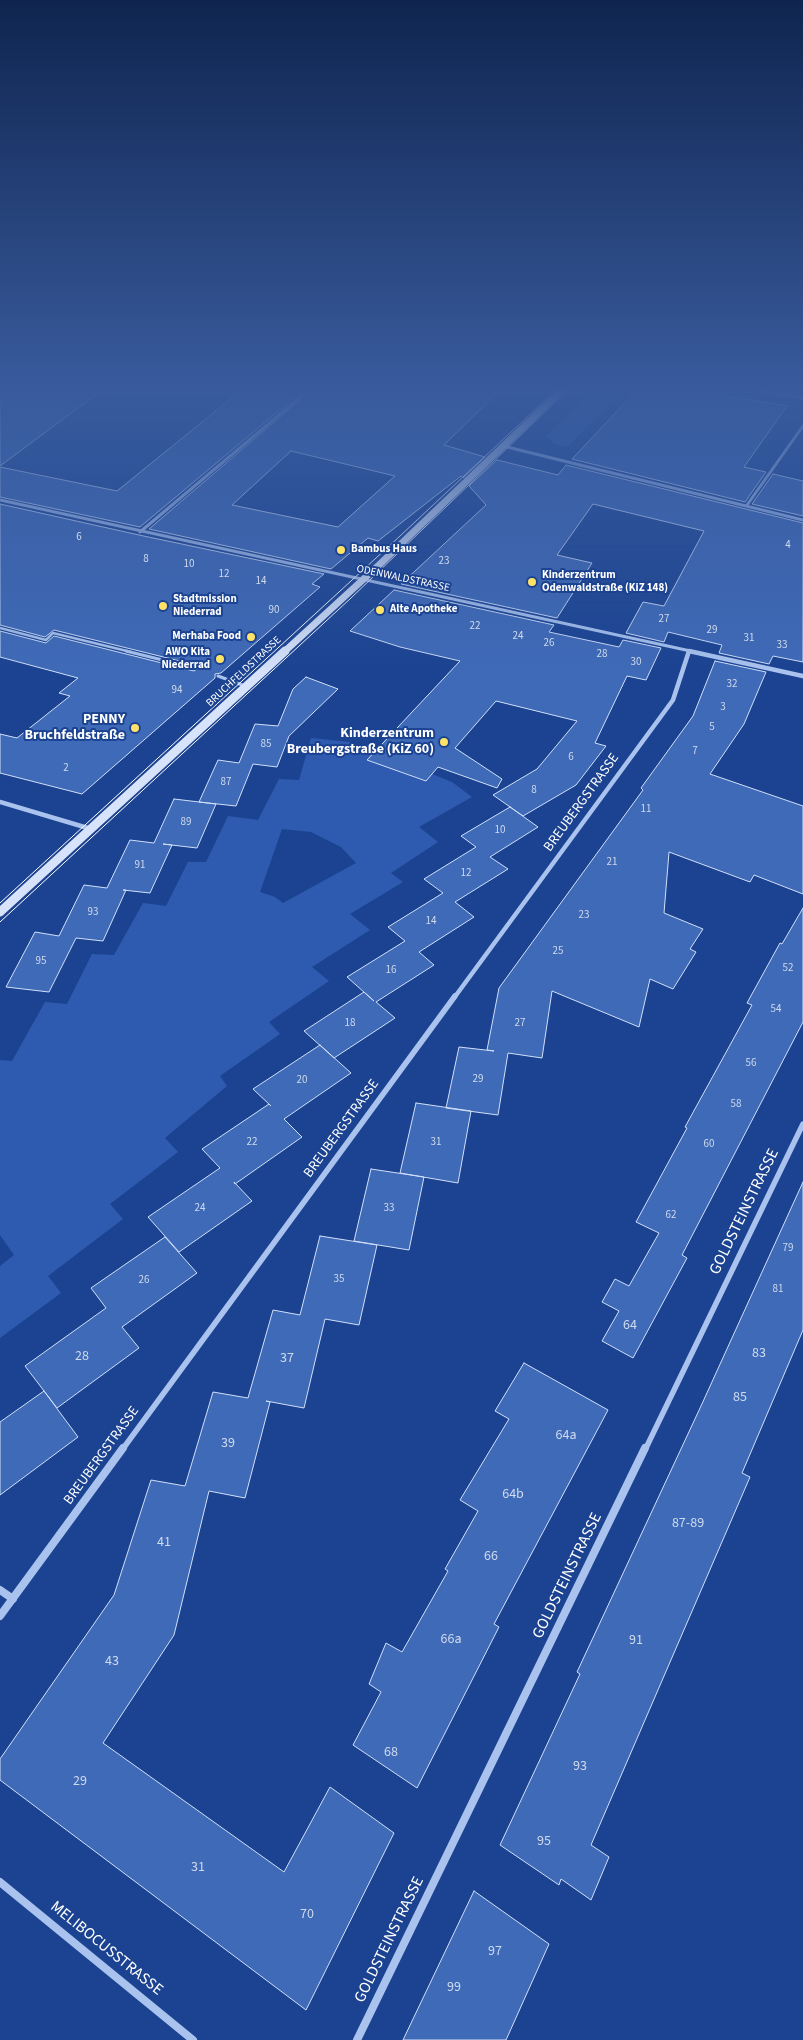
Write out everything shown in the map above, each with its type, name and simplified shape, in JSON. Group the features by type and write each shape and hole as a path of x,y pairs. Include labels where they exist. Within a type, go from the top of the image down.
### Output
{"street":[{"path":"140,532 198,483"},
{"name":"BRUCHFELDSTRASSE","path":"0,912 362,580 464,483"},
{"path":"659,483 747,504 803,520"},
{"path":"747,504 762,483"},
{"name":"ODENWALDSTRASSE","path":"0,500 803,676"},
{"name":"BREUBERGSTRASSE","path":"0,1616 673,700 689,650"},
{"path":"0,802 92,829"},
{"name":"GOLDSTEINSTRASSE","path":"357,2040 803,1124"},
{"path":"0,1590 13,1598"},
{"name":"MELIBOCUSSTRASSE","path":"0,1882 193,2040"}],"lane":[{"path":"0,628 46,640 53,633 195,668"},
{"path":"218,676 245,686"}],"shaded area":[{"path":"311,738 350,742 375,752 368,760 425,781 432,774 452,782 472,797 419,827 438,842 391,873 403,882 350,914 370,930 312,967 329,981 269,1022 280,1034 220,1076 227,1086 165,1138 178,1152 110,1204 123,1219 48,1276 61,1293 0,1338 0,1266 14,1255 0,1235 0,1060 12,1061 45,1002 67,1004 92,954 114,955 143,903 166,906 188,862 206,862 228,816 258,820 279,779 299,780","holes":["282,829 311,832 341,847 356,863 283,903 275,897 260,892"]}],"building":[{"path":"0,483 79,483 117,491 127,483 192,483 140,527 0,497"},
{"path":"203,483 256,483 232,505 338,527 387,483 452,483 378,541 368,538 331,569 149,529"},
{"path":"472,483 640,483 803,523 803,662 773,656 769,664 719,653 722,645 668,632 664,642 626,633 643,602 664,606 704,531 593,504 557,555 592,563 557,618 401,584 486,505 469,486"},
{"path":"669,483 758,483 745,502"},
{"path":"767,483 803,483 803,516 752,504"},
{"path":"0,504 324,574 312,584 320,587 221,673 215,674 215,678 82,794 0,773 0,734 17,738 70,696 59,693 78,678 0,657 0,631 46,643 54,636 194,671 198,668 196,665 54,630 45,637 0,625"},
{"path":"394,590 554,625 549,632 619,647 623,640 661,648 646,680 627,676 595,743 606,746 576,785 523,816 493,795 537,769 577,721 496,701 455,748 502,779 497,788 438,767 426,781 367,760 460,661 400,647 350,631"},
{"path":"715,661 766,672 744,724 710,774 803,806 803,894 754,875 750,882 669,852 664,913 703,929 690,949 696,952 673,989 650,979 639,1027 552,991 542,1058 508,1053 498,1115 446,1108 459,1047 494,1051 487,1050 499,988 643,790 641,788 693,716"},
{"path":"306,677 338,689 289,736 277,767 253,764 236,806 199,802 218,760 239,763 255,724 278,726 293,689"},
{"path":"174,799 216,804 197,848 172,845 150,893 126,890 103,941 76,938 49,992 6,987 35,932 59,936 84,885 107,888 130,840 154,843"},
{"path":"510,807 538,827 490,857 508,869 455,902 474,917 419,952 434,965 376,1002 395,1018 334,1058 304,1031 364,992 347,977 405,941 388,927 443,893 424,879 476,847 461,836"},
{"path":"803,908 803,1022 682,1255 687,1258 633,1358 602,1341 619,1311 602,1302 615,1279 629,1286 659,1233 636,1222 687,1128 685,1127 752,1005 747,1003 780,943 782,944"},
{"path":"320,1045 351,1073 284,1119 302,1137 236,1184 252,1201 179,1252 148,1217 220,1168 202,1149 269,1104 253,1089"},
{"path":"416,1103 471,1111 458,1183 400,1173"},
{"path":"371,1169 424,1177 409,1250 354,1241"},
{"path":"803,1182 803,1330 742,1473 750,1477 591,1845 609,1857 591,1900 561,1879 559,1885 500,1845 580,1674 577,1672"},
{"path":"320,1236 377,1245 359,1325 325,1319 304,1408 266,1401 270,1402 245,1498 209,1491 174,1635 103,1743 284,1872 330,1787 394,1833 306,2010 0,1780 0,1759 114,1595 151,1480 185,1486 213,1392 248,1398 273,1310 300,1315"},
{"path":"165,1237 197,1273 122,1327 139,1348 57,1408 25,1366 106,1308 91,1288"},
{"path":"524,1363 608,1410 494,1624 499,1627 417,1788 353,1745 381,1692 369,1684 386,1643 402,1652 448,1571 445,1569 478,1511 460,1500 509,1419 495,1411"},
{"path":"44,1391 78,1437 0,1495 0,1422"},
{"path":"474,1891 549,1944 506,2040 403,2040"}],"tram line":[{"path":"0,903 456,483"},
{"path":"0,922 351,598 471,483"}],"place":[{"name":"Bambus Haus","path":"341,550"},
{"name":"Kinderzentrum Odenwaldstraße (KiZ 148)","path":"532,582"},
{"name":"Stadtmission Niederrad","path":"163,606"},
{"name":"Alte Apotheke","path":"380,610"},
{"name":"Merhaba Food","path":"251,637"},
{"name":"AWO Kita Niederrad","path":"220,659"},
{"name":"PENNY Bruchfeldstraße","path":"135,728"},
{"name":"Kinderzentrum Breubergstraße (KiZ 60)","path":"444,742"}]}
